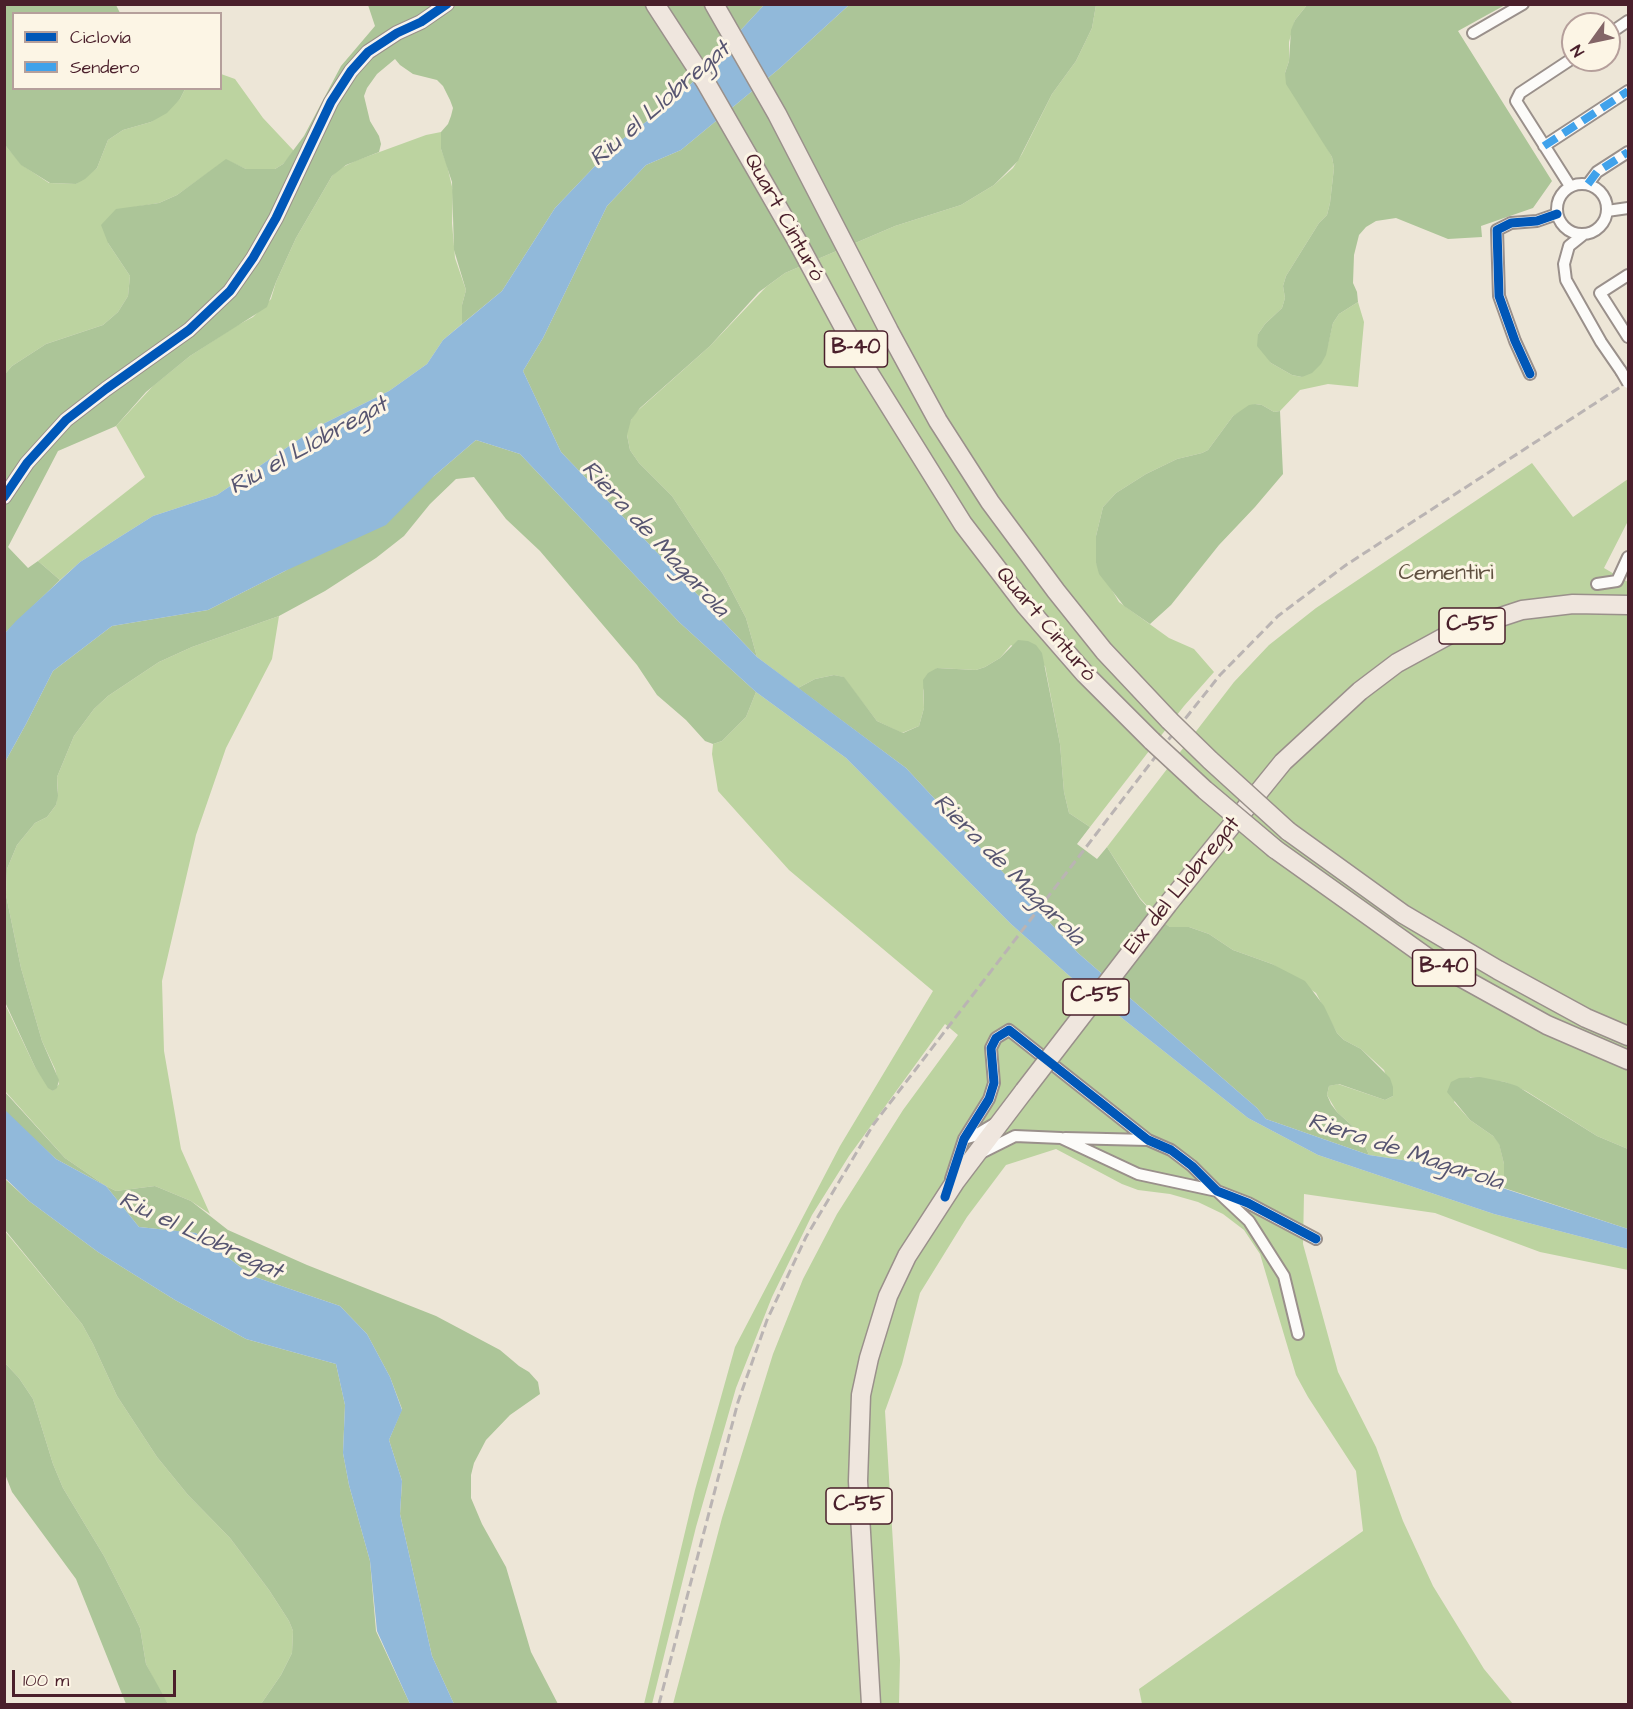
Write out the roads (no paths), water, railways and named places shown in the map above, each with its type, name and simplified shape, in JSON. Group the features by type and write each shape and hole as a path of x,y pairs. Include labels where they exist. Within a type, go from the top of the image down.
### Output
{"highway":[{"name":"Quart Cinturó","path":"655,4 705,81 796,239 864,365 935,480 992,563 1085,674 1205,790 1275,849 1435,963 1546,1024 1629,1060"},
{"name":"Quart Cinturó","path":"714,4 777,114 938,421 990,502 1104,651 1169,720 1288,831 1403,914 1586,1018 1629,1036"},
{"name":"Eix del Llobregat","path":"871,1704 858,1481 861,1395 874,1337 893,1283 945,1197 1168,904 1283,762 1373,679 1452,633 1522,610 1573,604 1629,605"},
{"name":"Eix del Llobregat","path":"1339,711 1410,666 1477,634 1503,625 1562,614 1629,614"}],"street":[{"path":"4,497 27,463 66,420 189,330 230,291 259,248 331,102 351,71 369,52 447,4"},
{"path":"1473,33 1523,4"},
{"path":"1561,66 1521,93 1516,100 1570,186"},
{"path":"1544,146 1629,90"},
{"path":"1588,184 1597,172 1629,152"},
{"path":"1584,234 1570,231 1559,221 1557,214 1559,198 1570,186 1579,183 1597,188 1603,194 1607,212 1599,227 1584,234 1569,246 1564,264 1566,280 1601,342 1629,383"},
{"path":"1607,212 1629,208"},
{"path":"1530,374 1499,296 1497,230 1511,223 1537,221 1557,214"},
{"path":"1629,274 1600,293 1629,337"},
{"path":"1598,584 1617,581 1629,557"},
{"path":"945,1197 964,1139 989,1099 994,1083 991,1048 996,1038 1009,1030 1149,1140 1171,1150 1192,1166 1249,1221 1284,1276 1298,1334"},
{"path":"964,1139 974,1136 1004,1117 1015,1136"},
{"path":"974,1156 1015,1136 1149,1140"},
{"path":"1061,1138 1138,1174 1217,1191 1248,1203 1317,1239"}],"water":[{"name":"Riu el Llobregat","path":"764,5 849,5 780,68 681,150 646,165 607,206 543,338 523,371 561,452 757,657 906,768 1078,953 1257,1108 1266,1119 1369,1155 1429,1164 1628,1229 1628,1249 1494,1214 1318,1155 1248,1118 1074,980 1011,924 846,758 756,692 679,622 520,454 476,440 434,476 386,525 285,571 208,610 112,626 53,671 5,762 5,633 16,621 80,562 153,516 217,495 317,427 389,391 427,364 443,340 502,291 555,208 616,144 677,99"},
{"name":"Riu el Llobregat","path":"5,1110 56,1159 106,1186 139,1227 196,1233 252,1276 340,1306 367,1334 390,1377 402,1410 389,1440 402,1481 400,1514 432,1656 454,1704 410,1704 377,1631 370,1561 349,1485 343,1453 345,1405 336,1364 246,1339 175,1300 98,1252 29,1201 5,1178"}],"railway":[{"path":"659,1704 738,1402 767,1320 806,1237 873,1125 1169,739 1220,675 1278,616 1346,565 1628,382"}],"water label":[{"name":"Riera de Magarola","path":"654,540"},
{"name":"Riera de Magarola","path":"1008,871"},
{"name":"Riera de Magarola","path":"1405,1153"}],"park label":[{"name":"Cementiri","path":"1446,574"}]}
